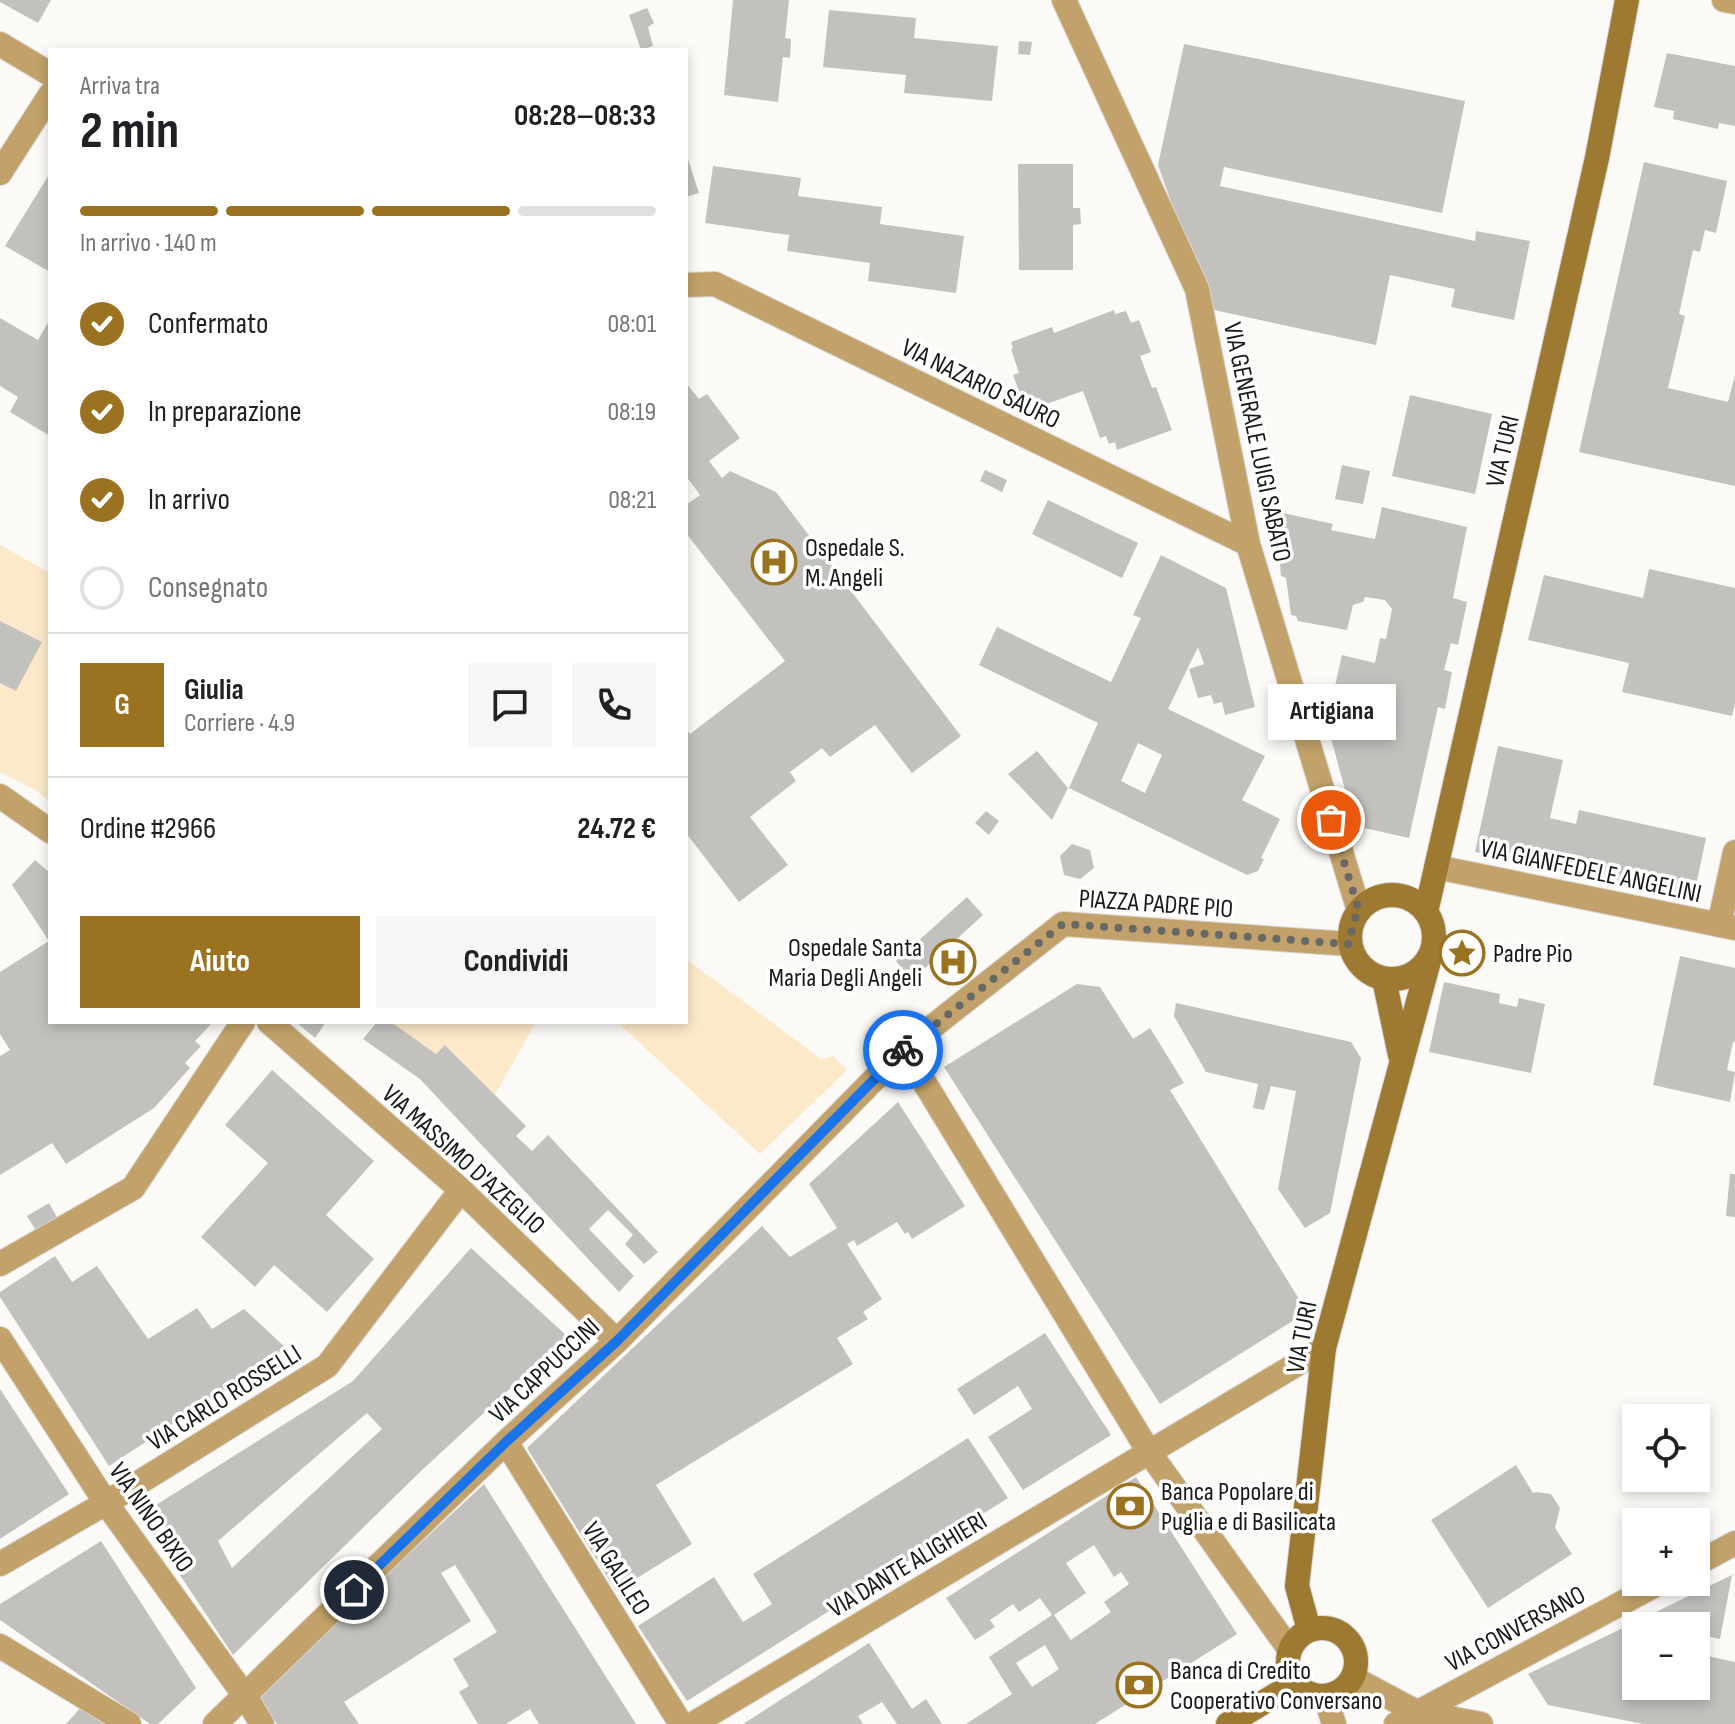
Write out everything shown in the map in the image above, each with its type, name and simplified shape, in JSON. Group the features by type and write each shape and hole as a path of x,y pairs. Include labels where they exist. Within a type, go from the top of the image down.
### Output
{"street":[{"name":"VIA GENERALE LUIGI SABATO","path":"1064,0 1197,289 1248,544 1359,911"},
{"name":"VIA TURI","path":"1426,912 1597,158 1627,0"},
{"path":"1724,0 1735,2"},
{"path":"0,44 48,73"},
{"path":"0,173 48,98"},
{"name":"VIA NAZARIO SAURO","path":"688,285 715,284 1248,544"},
{"path":"0,796 48,830"},
{"path":"1727,927 1735,852"},
{"name":"VIA GIANFEDELE ANGELINI","path":"1436,867 1727,927"},
{"path":"1393,895 1417,903 1426,912 1434,937 1427,961 1418,970 1408,976 1384,979 1372,975 1354,957 1350,944 1353,922 1368,902 1393,895"},
{"name":"PIAZZA PADRE PIO","path":"904,1049 1063,924 1350,944"},
{"name":"VIA TURI","path":"1309,1630 1297,1586 1324,1348 1432,950"},
{"name":"VIA TURI","path":"1384,979 1402,1061"},
{"path":"0,1264 133,1188 242,1024"},
{"name":"VIA MASSIMO D'AZEGLIO","path":"271,1024 461,1190 617,1341"},
{"path":"904,1049 1149,1452 1290,1650"},
{"name":"VIA CAPPUCCINI","path":"215,1724 506,1442 617,1341 904,1049"},
{"name":"VIA CARLO ROSSELLI","path":"0,1564 106,1503 327,1366 461,1190"},
{"name":"VIA NINO BIXIO","path":"0,1339 106,1503 262,1724"},
{"name":"VIA DANTE ALIGHIERI","path":"693,1724 1324,1348"},
{"name":"VIA GALILEO","path":"506,1442 681,1724"},
{"path":"1710,1556 1735,1543"},
{"name":"VIA CONVERSANO","path":"1406,1718 1635,1596"},
{"path":"1332,1629 1351,1644 1356,1666 1353,1678 1336,1694 1314,1695 1303,1691 1289,1673 1290,1650 1294,1642 1309,1630 1332,1629"},
{"path":"0,1646 129,1724"},
{"path":"1353,1678 1406,1718 1481,1724"},
{"path":"1228,1724 1295,1683"},
{"path":"1325,1696 1334,1724"}],"shaded area":[{"path":"0,545 48,572 48,800 37,791 0,772"},
{"path":"688,960 821,1059 833,1056 847,1070 760,1154 619,1024 688,1024"},
{"path":"394,1024 535,1024 495,1095 446,1045 436,1054"}],"building":[{"path":"0,0 51,0 38,23"},
{"path":"733,0 789,0 785,38 791,39 790,58 783,57 778,102 724,95"},
{"path":"647,8 654,23 648,27 653,46 640,48 629,15"},
{"path":"829,10 916,18 914,38 998,46 992,101 904,93 906,75 823,67"},
{"path":"1019,41 1032,42 1030,55 1018,54"},
{"path":"1184,44 1465,101 1442,213 1224,167 1220,186 1475,241 1476,231 1530,241 1514,320 1451,307 1455,289 1390,275 1376,345 1209,309 1158,165"},
{"path":"1667,53 1735,66 1735,126 1719,123 1718,129 1673,119 1674,111 1654,107"},
{"path":"688,159 699,193 688,196"},
{"path":"1644,162 1727,181 1716,233 1705,230 1700,252 1693,250 1679,314 1685,316 1668,388 1728,402 1735,375 1735,486 1579,452"},
{"path":"1018,164 1073,164 1073,208 1080,208 1081,224 1073,225 1073,270 1019,270"},
{"path":"713,166 801,178 798,196 882,207 880,224 964,236 956,293 868,281 870,263 787,251 789,235 705,223"},
{"path":"48,176 48,271 5,246"},
{"path":"1114,310 1115,314 1126,311 1131,323 1139,320 1151,352 1140,356 1172,430 1117,450 1115,442 1109,444 1106,436 1100,438 1083,391 1038,407 1035,397 1023,402 1013,375 1019,373 1011,349 1011,342 1052,327 1054,333"},
{"path":"0,318 38,340 48,322 48,435 10,412 18,397 0,386"},
{"name":"Ospedale S. M. Angeli","path":"688,385 699,399 707,394 740,438 709,461 722,478 730,471 776,492 961,736 912,773 875,725 830,757 822,748 790,772 796,781 750,817 788,865 739,902 688,836 688,732 690,734 785,661 688,536 688,504 700,495 688,479"},
{"path":"1410,395 1492,414 1475,494 1392,476"},
{"path":"1342,465 1370,471 1363,504 1335,499"},
{"path":"985,470 1007,480 1002,492 980,481"},
{"path":"1048,500 1138,543 1122,578 1032,534"},
{"path":"1382,507 1467,527 1453,598 1467,602 1458,645 1451,643 1444,670 1452,672 1445,709 1438,707 1409,838 1355,826 1317,687 1334,690 1342,655 1375,663 1380,638 1386,639 1392,609 1385,600 1365,597 1363,602 1353,605 1347,630 1298,621 1296,616 1291,615 1286,578 1281,576 1279,554 1266,509 1333,524 1331,530 1375,539"},
{"path":"1161,555 1226,588 1255,707 1225,715 1222,702 1214,704 1211,695 1198,698 1189,669 1204,664 1198,647 1168,709 1265,756 1242,800 1280,819 1258,871 1247,875 1069,788 1098,723 979,665 997,627 1111,682 1141,618 1133,615","holes":["1138,743 1162,755 1145,793 1121,781"]},
{"path":"1649,569 1735,588 1735,703 1732,716 1622,692 1629,663 1528,640 1544,575 1643,598"},
{"path":"0,621 42,642 16,691 0,683"},
{"path":"1498,746 1563,760 1550,818 1576,824 1579,810 1706,838 1693,900 1475,852"},
{"path":"1037,751 1068,788 1052,820 1008,774"},
{"path":"986,811 999,821 989,835 975,823"},
{"path":"1072,844 1090,850 1094,868 1080,879 1064,875 1060,856"},
{"path":"35,860 48,871 48,939 12,885"},
{"path":"967,897 983,915 912,980 896,961"},
{"path":"48,942 48,1024 211,1024 195,1041 201,1046 185,1063 190,1068 154,1108 66,1164 52,1143 0,1175 0,1056 10,1050 0,1034 0,972"},
{"path":"1680,956 1735,968 1735,1042 1727,1070 1735,1072 1730,1102 1653,1085"},
{"path":"1444,982 1500,994 1499,1003 1517,1007 1519,998 1545,1004 1531,1073 1429,1052"},
{"path":"1077,984 1100,987 1133,1039 1150,1028 1184,1083 1170,1090 1307,1312 1160,1404 944,1067"},
{"path":"1176,1003 1351,1042 1361,1058 1330,1213 1305,1228 1278,1189 1296,1091 1271,1086 1264,1110 1253,1108 1258,1084 1206,1072 1174,1016"},
{"path":"298,1024 325,1024 315,1038"},
{"path":"375,1024 394,1024 436,1054 445,1045 526,1126 516,1136 532,1151 548,1135 658,1252 644,1264 625,1244 633,1235 608,1210 589,1229 634,1276 619,1292 420,1079 363,1039"},
{"path":"272,1070 374,1161 326,1215 374,1259 327,1312 274,1265 255,1287 201,1237 268,1163 225,1125"},
{"path":"898,1102 965,1206 912,1239 897,1222 857,1246 854,1240 847,1244 882,1299 863,1312 868,1319 837,1338 853,1364 656,1485 692,1544 616,1591 527,1448 762,1226 790,1257 837,1228 809,1184"},
{"path":"1730,1174 1735,1174 1735,1217 1726,1216"},
{"path":"49,1203 58,1219 37,1232 27,1216"},
{"path":"471,1248 567,1336 421,1471 233,1655 140,1515 353,1381","holes":["367,1413 382,1429 232,1568 218,1541"]},
{"path":"55,1256 72,1282 97,1266 148,1339 197,1308 212,1329 244,1309 287,1349 109,1466 0,1297 0,1292"},
{"path":"1045,1333 1111,1435 1023,1490 988,1437 1032,1409 1018,1386 974,1415 957,1389"},
{"path":"0,1389 69,1494 0,1539"},
{"path":"968,1438 1008,1498 687,1701 638,1626 714,1577 743,1622 772,1604 753,1574"},
{"path":"1516,1465 1533,1493 1551,1494 1560,1508 1555,1528 1572,1554 1488,1608 1431,1520"},
{"path":"1136,1477 1237,1634 1095,1724 966,1724 1012,1694 989,1657 1052,1615 1040,1598 1019,1612 1013,1604 990,1620 995,1627 975,1640 946,1598","holes":["1094,1545 1114,1577 1121,1572 1129,1584 1104,1602 1111,1612 1071,1640 1054,1615 1086,1593 1066,1563","1045,1645 1059,1669 1032,1687 1016,1663"]},
{"path":"484,1484 636,1724 539,1724 530,1709 506,1724 478,1724 459,1692 469,1686 453,1659 497,1632 455,1565 441,1573 471,1621 344,1702 359,1724 277,1724 257,1695"},
{"path":"101,1541 196,1688 158,1724 150,1724 0,1620 0,1604"},
{"path":"1732,1575 1720,1639 1710,1637 1710,1612 1656,1612 1689,1596 1710,1596 1710,1586"},
{"path":"1622,1628 1622,1700 1710,1700 1710,1657 1735,1662 1735,1724 1643,1724 1548,1705 1528,1674"},
{"path":"869,1643 912,1709 926,1699 942,1724 897,1724 882,1702 858,1716 863,1724 743,1724"},
{"path":"82,1706 106,1724 66,1724"}],"way so far":[{"path":"903,1050 1063,924 1350,944 1353,922 1359,911 1331,820"}],"place":[{"name":"Ospedale S. M. Angeli","path":"774,562"},
{"name":"Artigiana","path":"1331,820"},
{"name":"Padre Pio","path":"1462,953"},
{"name":"Ospedale Santa Maria Degli Angeli","path":"953,962"},
{"name":"Banca Popolare di Puglia e di Basilicata","path":"1130,1506"},
{"name":"Banca di Credito Cooperativo Conversano","path":"1139,1685"}],"route":[{"path":"354,1590 506,1442 617,1341 903,1050"}]}
